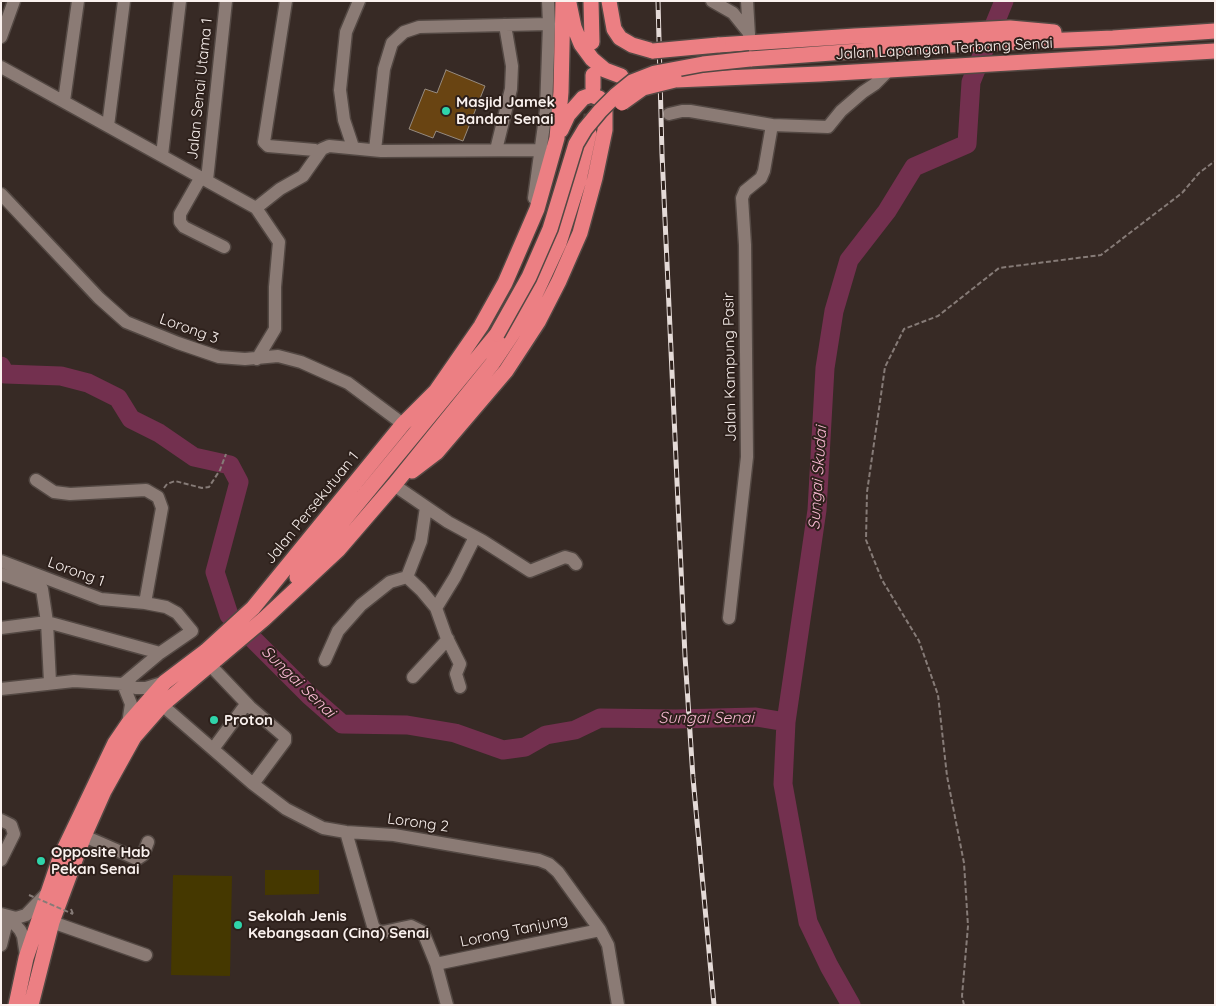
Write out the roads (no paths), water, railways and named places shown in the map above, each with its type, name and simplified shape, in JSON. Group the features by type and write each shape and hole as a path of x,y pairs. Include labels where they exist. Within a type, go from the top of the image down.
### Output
{"highway":[{"name":"Jalan Persekutuan 1","path":"31,1005 52,922 84,836 104,791 134,737 162,705 210,665 222,645 403,424 436,390 481,326 506,283 537,209 557,138 561,92 562,1"},
{"path":"569,1 574,27 581,44 592,59 606,70 621,76 675,80"},
{"path":"591,1 592,42"},
{"path":"609,1 614,29 620,38 632,45 653,51 718,45 750,38 928,39 1011,35 1112,38 1215,31"},
{"path":"253,608 293,582 497,334 529,277 550,229 576,144 586,128 616,95 632,82 655,73 703,64 928,39"},
{"name":"Jalan Lapangan Terbang Senai","path":"675,80 1215,51"},
{"path":"605,130 615,110 622,103 643,88 675,80"},
{"path":"394,484 437,452 506,371 538,322 560,281 580,233 595,178 605,130 605,105 599,98 591,95 583,98 568,115 557,138"},
{"name":"Jalan Persekutuan 1","path":"16,1005 26,958 46,894 60,858 115,743 128,724 165,682 264,619 338,550 492,364 527,312 559,243 579,180 590,133"}],"street":[{"path":"1,37 14,1"},
{"path":"64,101 78,1"},
{"path":"108,126 124,1"},
{"path":"162,156 180,1"},
{"name":"Jalan Senai Utama 1","path":"204,179 226,1"},
{"path":"286,1 264,142 268,146 320,152"},
{"path":"353,147 344,120 340,90 346,32 359,1"},
{"path":"526,237 537,180 546,110 548,1"},
{"path":"712,1 733,13 750,38"},
{"path":"747,1 750,38"},
{"path":"375,150 384,69 392,43 404,32 419,27 549,24"},
{"path":"496,150 511,89 512,66 505,25"},
{"path":"1,67 256,208 279,242 275,287 275,329 257,359"},
{"path":"669,114 690,111 772,125 828,127 841,111 875,84 890,69"},
{"name":"Jalan Kampung Pasir","path":"729,618 747,457 745,245 742,198 745,191 761,178 764,171 772,125"},
{"path":"256,208 280,189 303,176 320,152 329,146 375,150 540,150"},
{"path":"204,179 180,214 180,222 184,227 224,247"},
{"name":"Lorong 3","path":"1,194 99,298 126,322 178,344 219,357 257,359 278,356 301,362 348,383 403,424"},
{"path":"36,480 54,492 70,494 146,490 158,497 162,508 144,603"},
{"path":"394,484 448,522 530,571 565,557 572,559 576,564"},
{"path":"407,577 420,541 426,507"},
{"path":"436,608 455,577 475,537"},
{"name":"Lorong 1","path":"1,561 101,599 166,607 177,613 192,631 160,652"},
{"path":"1,574 42,589 47,622 50,682"},
{"path":"407,577 436,608 460,664 456,674 460,687"},
{"path":"325,660 338,631 361,605 390,582 407,577"},
{"path":"1,628 47,622 160,652"},
{"path":"413,677 448,639"},
{"path":"123,684 160,652"},
{"path":"210,665 250,707 285,737 285,741 253,784"},
{"path":"1,689 50,682 74,681 123,684 136,688 146,688 165,682"},
{"path":"123,684 132,704 128,724"},
{"name":"Lorong 2","path":"162,705 253,784 286,809 323,828 346,832 394,834 539,860 549,864 558,872 600,930 608,945 618,1005"},
{"path":"213,748 244,707 250,707"},
{"path":"1,820 11,825 14,834 1,860"},
{"path":"346,832 373,926 377,931 383,932 411,926 423,932 436,964 447,1005"},
{"path":"84,836 137,859 143,855 148,842"},
{"path":"4,915 16,918 26,915 46,894"},
{"path":"1,945 4,915"},
{"path":"4,915 16,924 23,936 26,958"},
{"path":"52,922 146,955"},
{"name":"Lorong Tanjung","path":"436,964 600,930"}],"waterway":[{"name":"Sungai Skudai","path":"851,1005 829,966 808,922 783,784 786,722 817,510 825,368 834,311 849,260 887,211 914,167 967,144 971,82 1004,1"},
{"name":"Sungai Senai","path":"1,366 5,374 61,376 88,383 118,398 131,419 159,433 194,457 230,465 239,482 215,572 229,615 309,695 342,724 407,725 455,733 503,750 525,747 546,735 575,730 600,718 756,717 786,722"}],"tunnel":[{"path":"590,129 593,88"}],"railway":[{"path":"658,1 662,154 685,656 693,778 714,1005"}],"place":[{"name":"Masjid Jamek Bandar Senai","path":"446,111"},
{"name":"Proton","path":"214,720"},
{"name":"Opposite Hab Pekan Senai","path":"41,861"},
{"name":"Sekolah Jenis Kebangsaan (Cina) Senai","path":"238,925"}]}
